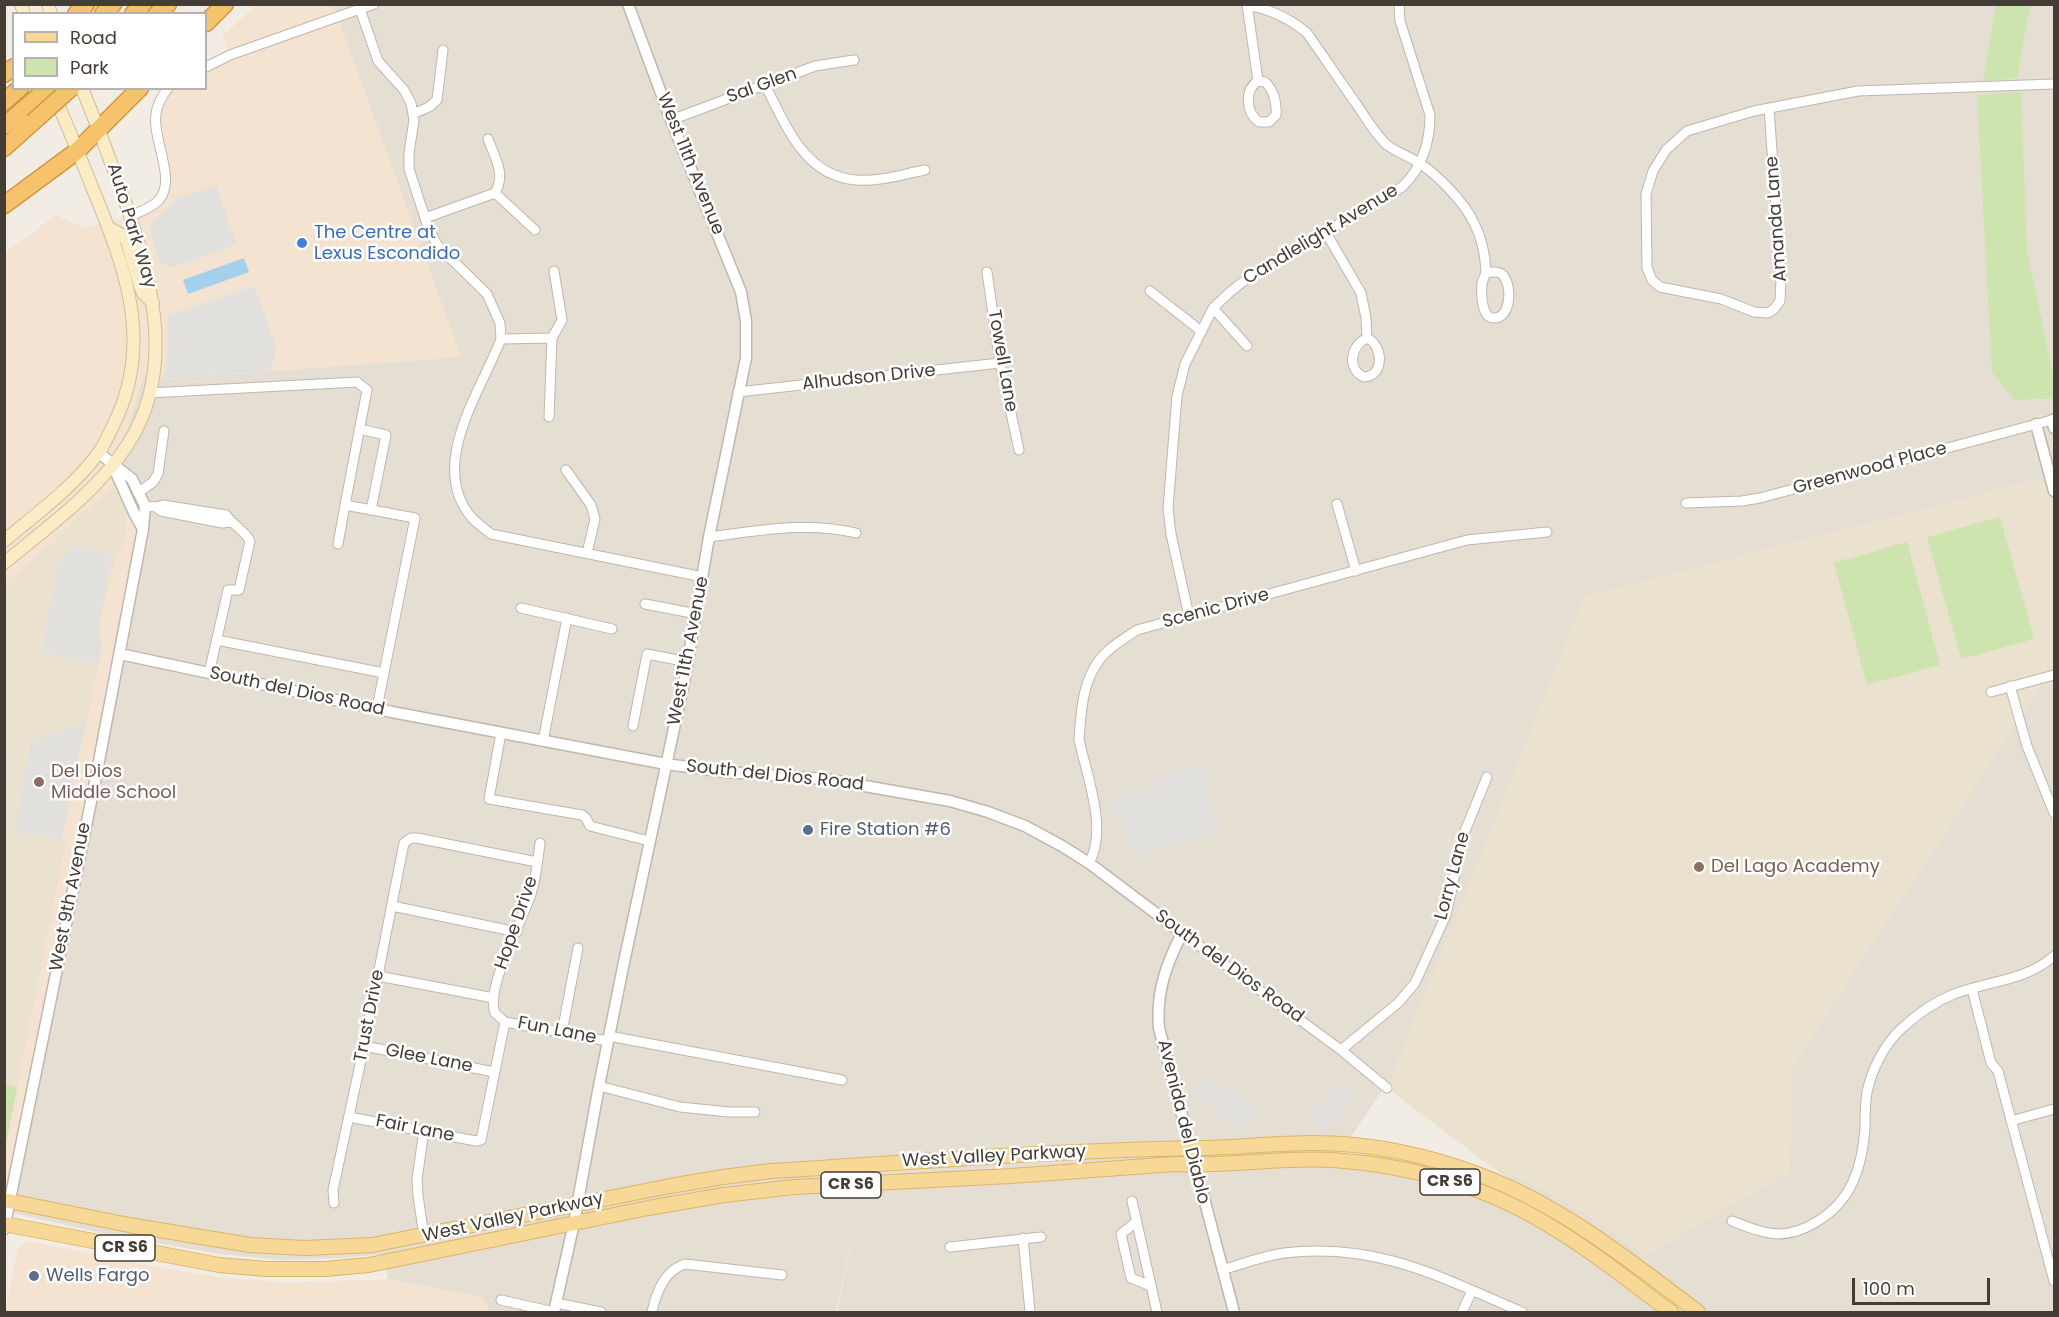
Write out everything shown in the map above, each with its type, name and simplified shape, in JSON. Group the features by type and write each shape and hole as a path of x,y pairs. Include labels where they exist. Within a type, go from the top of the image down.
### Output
{"highway":[{"path":"207,22 225,4"},
{"path":"4,102 18,90"},
{"path":"4,126 47,90"},
{"path":"4,148 69,90"},
{"path":"4,205 77,151 138,90"}],"main road":[{"name":"Auto Park Way","path":"4,541 68,487 99,453 124,401 133,368 134,323 119,254 51,90"},
{"name":"Auto Park Way","path":"4,563 72,507 96,484 133,436 149,393 156,349 154,303 143,253 83,90"},
{"path":"108,228 122,235 127,241 140,286 148,299 154,303"},
{"name":"West Valley Parkway","path":"7,1200 129,1225 268,1247 305,1248 372,1245 670,1186 771,1172 1189,1148 1314,1143 1353,1145 1441,1161 1513,1188 1558,1211 1594,1235 1698,1312"},
{"name":"West Valley Parkway","path":"5,1226 219,1265 266,1269 325,1269 369,1265 670,1204 794,1187 1011,1176 1174,1164 1194,1165 1290,1159 1332,1160 1407,1170 1442,1179 1502,1201 1544,1221 1585,1248 1671,1312"}],"street":[{"path":"207,66 230,55 374,4"},
{"name":"West 11th Avenue","path":"555,1309 578,1205 599,1086 688,662 709,537 746,358 746,321 741,292 671,120 628,4"},
{"name":"Candlelight Avenue","path":"1189,616 1171,534 1168,508 1177,396 1185,364 1214,309 1231,291 1252,275 1402,187 1410,180 1426,151 1430,115 1400,21 1399,4"},
{"path":"1258,81 1247,5 1265,8 1294,22 1307,33 1388,145 1439,177 1473,220 1484,245 1487,273 1482,283 1483,308 1488,316 1500,317 1508,306 1507,283 1499,273 1487,273"},
{"path":"360,9 378,61 404,90 411,103 413,114 409,169 425,218 437,245 487,294 500,323 501,339 460,434 453,473 459,494 472,518 491,534 703,577"},
{"path":"413,114 429,107 436,100 443,50"},
{"name":"Sal Glen","path":"671,120 816,66 854,60"},
{"path":"1258,81 1265,82 1272,90 1276,115 1269,122 1259,122 1252,115 1248,94 1250,88 1258,81"},
{"name":"Amanda Lane","path":"1769,108 1781,279 1780,300 1768,313 1754,312 1721,299 1660,287 1652,280 1647,268 1646,194 1653,171 1666,150 1687,131 1769,108 1858,91 2055,84"},
{"path":"765,85 799,148 809,160 825,171 857,180 925,170"},
{"path":"130,216 158,201 164,192 166,181 157,136 156,115 160,100 167,90"},
{"path":"425,218 495,193 500,184 500,170 488,139"},
{"path":"495,193 535,230"},
{"path":"1325,231 1361,293 1367,338"},
{"path":"549,417 552,338 562,320 554,271"},
{"name":"Towell Lane","path":"987,272 1000,363 1019,450"},
{"path":"1150,291 1201,331"},
{"path":"1214,309 1246,346"},
{"path":"501,339 552,338"},
{"name":"Alhudson Drive","path":"738,392 1000,363"},
{"path":"149,393 357,382 366,390 338,544"},
{"path":"2036,424 2055,491"},
{"name":"Greenwood Place","path":"1686,503 1760,498 2036,424 2053,424"},
{"path":"359,429 386,435 371,510"},
{"path":"138,493 153,482 158,474 164,431"},
{"path":"99,453 132,479 138,493 151,507 222,523 231,522 248,536 249,549 239,590 228,590 209,673"},
{"path":"112,464 143,529"},
{"path":"566,470 591,505 596,519 587,553"},
{"path":"1337,504 1356,571"},
{"path":"345,505 415,518 377,708"},
{"name":"West 9th Avenue","path":"5,1226 7,1200 120,654 143,529 151,507"},
{"path":"709,537 804,526 834,528 856,533"},
{"name":"Scenic Drive","path":"1089,863 1094,855 1097,837 1096,816 1079,740 1085,688 1097,663 1109,650 1137,630 1467,540 1547,532"},
{"path":"645,604 697,614"},
{"path":"521,609 612,629"},
{"path":"543,741 567,618"},
{"path":"217,640 384,673"},
{"name":"South del Dios Road","path":"120,654 501,733 666,764 726,772 825,779 950,801 988,812 1024,826 1089,863 1341,1050 1387,1088"},
{"path":"633,726 647,654 688,662"},
{"path":"1991,692 2055,675"},
{"path":"2010,686 2027,746 2055,813"},
{"path":"501,733 489,799 582,815 590,826 650,841"},
{"name":"Lorry Lane","path":"1341,1050 1398,1003 1415,983 1446,915 1463,837 1486,777"},
{"name":"Trust Drive","path":"334,1203 333,1190 404,843 411,838 417,838 537,862"},
{"name":"Hope Drive","path":"494,998 504,955 517,932 531,892 540,843"},
{"path":"392,906 517,932"},
{"name":"Avenida del Diablo","path":"1182,933 1172,952 1160,986 1158,1012 1161,1038 1234,1312"},
{"path":"562,1032 578,948"},
{"path":"1732,1221 1762,1233 1777,1235 1805,1229 1828,1215 1853,1185 1858,1173 1864,1140 1867,1095 1872,1076 1887,1046 1899,1031 1926,1009 1953,994 2029,973 2055,956"},
{"path":"378,976 494,998 495,1013 505,1022 494,1072"},
{"path":"1972,989 1991,1063 1998,1071 2055,1281"},
{"name":"Fun Lane","path":"505,1022 609,1038 842,1080"},
{"name":"Glee Lane","path":"364,1046 494,1072"},
{"name":"Fair Lane","path":"349,1117 476,1141 481,1140 494,1072"},
{"path":"599,1086 680,1107 755,1112"},
{"path":"2011,1121 2055,1109"},
{"path":"424,1131 417,1179 417,1196 424,1236"},
{"path":"1132,1201 1157,1312"},
{"path":"1137,1222 1121,1234 1131,1278 1151,1286"},
{"path":"950,1247 1041,1237"},
{"path":"1023,1238 1030,1312"},
{"path":"2044,1243 2055,1241"},
{"path":"1222,1270 1282,1254 1328,1251 1371,1254 1412,1265 1522,1312"},
{"path":"652,1312 665,1278 677,1267 685,1264 782,1275"},
{"path":"1462,1312 1472,1291"},
{"path":"501,1300 555,1309 601,1312"}],"shaded area":[{"path":"256,5 333,5 461,357 163,379 144,375 127,430 114,455 132,479 145,506 5,1229 5,253 56,215 84,228 130,216 164,192 155,115 168,90 207,90 207,66 230,55 223,36"},
{"path":"333,5 2054,5 2054,1312 837,1312 859,1206 836,1312 490,1312 481,1297 388,1279 383,1254 281,1260 221,1254 111,1235 8,1212 114,455 127,430 144,374 164,379 461,357","holes":["1385,1086 1578,1231 1539,1209 1484,1185 1422,1164 1340,1153"]},
{"path":"216,185 237,244 174,267 160,264 150,231 154,219 170,207 176,199"},
{"path":"254,286 277,349 270,371 163,379 167,359 168,315"},
{"name":"Del Lago Academy","path":"2054,475 2054,666 1792,1068 1790,1172 1645,1256 1583,1213 1526,1181 1493,1168 1387,1088 1584,596"},
{"name":"Del Dios Middle School","path":"112,489 125,509 126,534 124,544 116,557 99,623 101,648 99,664 65,821 62,840 66,841 5,1149 5,583"},
{"path":"72,546 112,554 99,623 101,648 99,664 41,652 60,556 70,552"},
{"path":"88,722 81,743 62,840 16,832 18,821 16,819 31,741"},
{"path":"1201,765 1220,832 1131,856 1120,817 1116,811 1110,810 1107,798 1159,785 1157,777"},
{"path":"1208,1074 1257,1110 1243,1130 1193,1094"},
{"path":"1337,1082 1355,1096 1327,1131 1310,1117"},
{"path":"28,1241 224,1278 292,1283 388,1279 481,1297 490,1312 5,1312 18,1247"}],"green space":[{"path":"1996,5 2030,5 2017,78 1983,81"},
{"path":"2021,92 2027,252 2054,379 2054,398 2014,400 1992,372 1977,95"},
{"path":"2000,517 2034,639 1961,659 1927,537"},
{"path":"1907,542 1940,665 1867,685 1834,563"},
{"path":"4,1084 17,1087 5,1149"}],"water":[{"path":"244,258 249,272 188,294 183,280"}],"place":[{"name":"The Centre at Lexus Escondido","path":"302,243"},
{"name":"Del Dios Middle School","path":"39,782"},
{"name":"Fire Station #6","path":"808,830"},
{"name":"Del Lago Academy","path":"1699,867"},
{"name":"Wells Fargo","path":"34,1276"}]}
